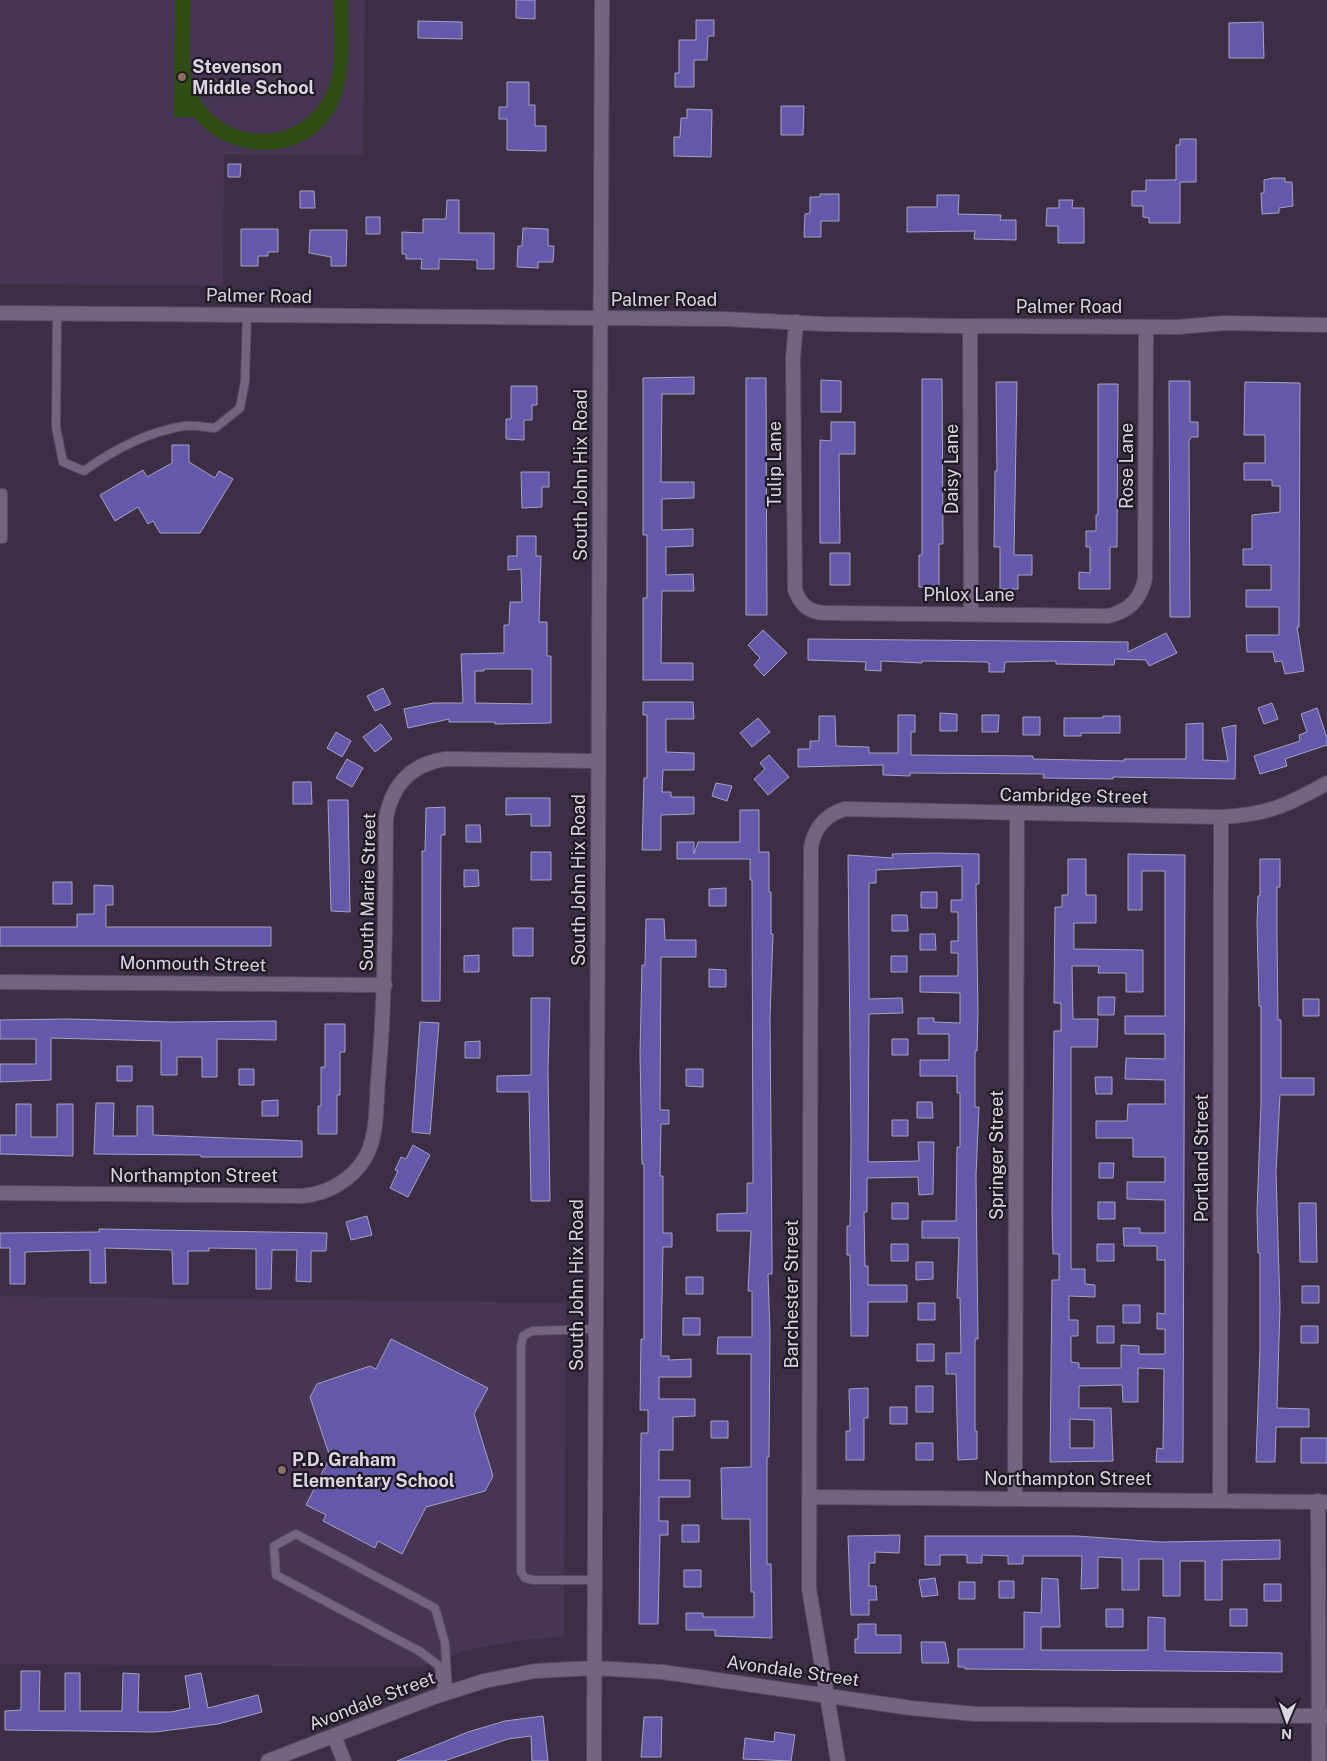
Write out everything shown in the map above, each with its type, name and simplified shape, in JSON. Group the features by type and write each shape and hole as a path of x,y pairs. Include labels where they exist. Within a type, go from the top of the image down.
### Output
{"street":[{"name":"South John Hix Road","path":"594,1761 602,0"},
{"name":"Palmer Road","path":"0,313 726,319 970,326 1327,325"},
{"name":"Tulip Lane","path":"796,322 793,359 794,578 795,590 802,605"},
{"name":"Daisy Lane","path":"970,326 970,613"},
{"name":"Rose Lane","path":"1134,603 1142,590 1145,579 1146,326"},
{"name":"Phlox Lane","path":"802,605 820,613 970,613 1108,616 1126,610 1134,603"},
{"name":"South Marie Street","path":"369,1150 375,1123 385,985 386,818 391,796 405,777 422,765 445,759 598,760"},
{"name":"Cambridge Street","path":"818,826 825,818 845,809 1017,814 1247,816 1291,804 1327,783"},
{"name":"Springer Street","path":"1015,1497 1017,814"},
{"name":"Portland Street","path":"1220,1500 1222,817"},
{"name":"Barchester Street","path":"818,826 813,836 811,847 809,1589 838,1761"},
{"name":"Monmouth Street","path":"0,982 385,985"},
{"name":"Northampton Street","path":"0,1193 313,1195 328,1190 342,1182 359,1166 369,1150"},
{"name":"Northampton Street","path":"809,1497 1015,1497 1322,1501"},
{"path":"1319,1761 1323,1716 1322,1501"},
{"name":"Avondale Street","path":"268,1761 445,1693 516,1674 594,1668 663,1672 826,1694 912,1708 976,1714 1323,1716"},
{"path":"334,1736 344,1761"}],"lane":[{"path":"57,313 56,427 63,462 84,472 110,452 157,433 186,426 215,428 240,408 245,381 247,315"},
{"path":"0,493 3,493 3,539 0,539"},
{"path":"594,1580 533,1580 525,1578 521,1572 521,1346 523,1336 532,1331 595,1329"},
{"path":"296,1534 434,1608 445,1644 445,1693 439,1666 421,1652 276,1575 274,1546 296,1534"}],"shaded area":[{"name":"Stevenson Middle School","path":"0,0 365,0 363,155 224,154 223,286 0,284"},
{"name":"P.D. Graham Elementary School","path":"0,1296 566,1303 564,1637 523,1640 468,1650 422,1667 0,1664"}],"green space":[{"path":"175,0 191,0 189,46 191,70 196,91 209,111 226,124 245,132 266,134 286,130 304,120 320,104 330,83 334,63 334,0 348,0 348,65 346,77 339,102 327,122 311,136 292,146 271,150 250,149 229,143 210,132 194,117 174,117"}],"building":[{"path":"516,0 535,0 535,19 516,18"},
{"path":"696,20 714,20 714,36 708,36 707,60 694,60 694,87 675,87 675,73 679,73 679,40 696,40"},
{"path":"418,21 462,22 462,39 418,38"},
{"path":"1263,22 1264,58 1229,58 1229,23"},
{"path":"507,82 529,82 529,105 535,105 535,126 546,126 546,151 507,150 507,119 499,119 499,107 507,107"},
{"path":"781,106 804,106 803,135 781,135"},
{"path":"687,109 712,110 711,157 674,156 674,137 680,137 681,118 687,118"},
{"path":"1180,139 1196,139 1196,182 1180,182 1180,223 1149,223 1149,218 1143,217 1143,206 1132,206 1132,191 1146,191 1146,180 1176,180 1176,145 1180,145"},
{"path":"228,164 241,164 240,177 228,177"},
{"path":"1285,178 1285,182 1292,182 1293,206 1279,208 1279,213 1262,214 1261,193 1264,193 1264,180"},
{"path":"300,191 314,191 315,208 300,208"},
{"path":"820,194 839,194 839,221 821,221 821,237 804,237 805,214 810,213 810,197 820,197"},
{"path":"937,195 959,195 958,214 1001,215 1000,220 1016,220 1016,240 974,239 975,231 907,232 907,207 937,207"},
{"path":"447,200 459,200 459,233 494,233 494,269 477,269 477,260 439,259 439,269 421,269 422,259 406,259 406,254 402,254 402,232 423,233 423,219 446,219"},
{"path":"1059,200 1073,200 1072,208 1084,208 1084,243 1058,243 1058,226 1046,226 1047,208 1059,208"},
{"path":"366,217 380,217 380,234 366,234"},
{"path":"523,228 548,229 548,246 554,246 553,262 538,262 538,268 517,267 518,246 522,246"},
{"path":"241,229 278,229 278,252 268,252 268,256 258,256 258,266 241,266"},
{"path":"310,230 347,230 346,266 331,266 331,257 309,253"},
{"path":"694,377 694,394 662,394 661,482 694,482 694,498 662,499 662,530 693,529 693,546 666,547 666,575 693,574 694,591 662,591 661,663 693,663 693,680 643,680 643,598 647,598 647,535 643,535 643,378"},
{"path":"746,378 766,378 767,615 746,615"},
{"path":"922,379 942,379 943,544 939,544 939,587 919,587 919,555 922,555"},
{"path":"821,380 841,381 841,412 821,412"},
{"path":"1169,381 1190,381 1190,422 1198,422 1198,437 1191,437 1189,441 1190,617 1170,617"},
{"path":"996,382 1017,382 1014,555 1032,555 1032,575 1018,575 1018,589 1000,589 1000,547 994,547 995,471 997,471"},
{"path":"1245,382 1300,383 1299,627 1297,627 1304,671 1285,674 1282,661 1275,662 1273,652 1247,652 1246,635 1279,635 1279,607 1246,607 1246,590 1271,590 1271,565 1243,565 1243,549 1252,549 1252,515 1280,512 1280,486 1272,486 1272,480 1244,480 1244,463 1265,463 1265,435 1244,435"},
{"path":"1098,384 1118,384 1117,547 1110,547 1110,589 1079,589 1079,572 1090,573 1090,547 1086,547 1086,531 1096,531 1096,515 1098,515"},
{"path":"511,386 537,386 537,405 532,405 532,420 524,420 524,440 506,439 506,419 511,419"},
{"path":"831,422 855,422 855,454 839,454 840,543 820,543 820,440 831,441"},
{"path":"172,445 189,445 189,462 215,478 219,471 233,479 200,533 160,533 153,521 148,524 138,507 115,521 100,495 143,470 147,477 172,463"},
{"path":"521,472 549,472 549,487 542,487 542,507 522,508"},
{"path":"517,536 536,536 536,556 541,556 539,622 547,622 547,656 551,656 551,723 495,724 495,722 449,722 449,719 408,728 404,709 433,703 463,703 461,654 504,653 504,625 509,625 510,602 522,602 521,569 508,570 508,556 517,556","holes":["484,669 532,669 532,704 475,703 475,671 484,671"]},
{"path":"830,553 850,553 850,585 830,585"},
{"path":"763,630 787,653 764,676 754,665 760,658 748,645"},
{"path":"1166,633 1177,653 1149,666 1146,660 1115,659 1114,665 1056,664 1056,661 1005,662 1004,672 989,672 989,663 986,662 922,661 922,663 881,661 881,671 865,670 866,662 808,660 808,639 1128,642 1128,652"},
{"path":"383,688 391,704 375,711 367,696"},
{"path":"643,702 693,702 694,719 666,719 666,752 694,753 694,770 663,770 662,792 671,792 671,797 694,797 694,814 661,815 661,850 642,850 644,778 647,778 647,715 643,715"},
{"path":"1272,703 1278,719 1264,724 1258,708"},
{"path":"1317,708 1327,738 1327,745 1285,759 1287,766 1260,774 1254,756 1300,741 1299,735 1307,732 1301,714"},
{"path":"940,713 957,714 957,731 940,731"},
{"path":"898,715 915,715 915,732 911,732 911,755 1033,756 1033,759 1124,761 1124,759 1186,759 1186,724 1203,723 1203,760 1228,761 1222,728 1236,725 1235,779 1043,778 1044,774 910,773 910,776 883,775 883,765 798,767 798,749 810,749 810,741 819,741 819,716 835,716 836,746 869,747 869,753 898,753"},
{"path":"982,715 999,715 998,732 982,732"},
{"path":"1103,716 1120,716 1120,733 1081,733 1081,736 1064,736 1064,718 1103,718"},
{"path":"1023,717 1040,717 1040,735 1023,735"},
{"path":"758,718 770,732 752,747 740,733"},
{"path":"381,724 392,739 375,752 363,737"},
{"path":"336,732 351,741 342,757 327,748"},
{"path":"769,755 789,777 768,795 754,779 765,769 760,763"},
{"path":"347,759 363,768 352,787 336,778"},
{"path":"293,782 311,782 312,804 293,804"},
{"path":"716,783 732,786 727,801 712,796"},
{"path":"506,798 550,798 550,826 531,826 531,814 506,815"},
{"path":"328,800 348,800 350,912 331,911"},
{"path":"445,807 445,835 441,835 440,1001 422,1001 422,851 425,851 426,808"},
{"path":"740,810 759,810 759,852 769,852 771,934 773,934 770,1016 772,1274 768,1274 770,1334 769,1457 767,1457 767,1564 771,1564 772,1638 715,1636 715,1630 686,1630 686,1613 703,1613 703,1617 754,1617 754,1592 751,1592 750,1519 722,1519 721,1468 751,1467 751,1354 717,1354 718,1337 752,1337 752,1291 748,1291 751,1231 717,1231 717,1214 747,1213 747,1183 753,1183 752,880 750,880 750,859 677,859 677,842 694,842 694,854 698,842 740,842"},
{"path":"466,825 480,825 481,842 466,842"},
{"path":"531,852 551,852 551,880 531,880"},
{"path":"892,854 979,854 979,884 976,884 978,1011 977,1051 975,1051 975,1107 979,1107 976,1175 978,1339 975,1339 975,1431 977,1431 977,1459 958,1460 956,1374 946,1374 946,1353 961,1353 960,1298 957,1298 959,1238 922,1238 922,1221 956,1221 957,1147 960,1147 960,1093 957,1093 957,1076 920,1076 920,1060 949,1060 949,1034 918,1034 918,1018 934,1018 934,1022 960,1023 960,993 920,992 920,976 958,976 958,953 951,953 951,941 958,941 958,912 951,912 951,900 962,900 962,866 876,870 876,883 869,883 869,999 902,998 903,1013 869,1014 868,1162 919,1161 918,1142 934,1142 933,1194 919,1195 918,1177 867,1178 867,1212 864,1212 865,1266 868,1266 868,1285 907,1285 907,1302 868,1302 868,1336 851,1336 850,1255 847,1255 847,1226 850,1226 851,1142 848,855 893,858"},
{"path":"1128,854 1185,855 1183,1462 1156,1462 1157,1448 1163,1449 1164,1369 1138,1368 1138,1402 1123,1402 1122,1385 1079,1386 1079,1408 1111,1408 1113,1461 1050,1462 1052,1280 1059,1280 1059,1254 1053,1254 1052,1213 1054,1031 1061,1031 1061,1003 1054,1003 1055,907 1062,907 1062,895 1068,895 1068,859 1086,859 1086,895 1096,895 1096,923 1074,923 1074,949 1143,950 1143,992 1126,992 1126,973 1098,973 1099,966 1072,966 1073,1019 1098,1019 1097,1047 1071,1047 1071,1269 1085,1269 1085,1284 1095,1285 1095,1297 1069,1296 1069,1320 1078,1320 1078,1336 1071,1336 1071,1362 1079,1363 1079,1368 1121,1368 1121,1345 1139,1346 1139,1354 1165,1354 1165,1329 1157,1329 1157,1313 1165,1314 1165,1260 1157,1260 1157,1246 1124,1246 1123,1228 1140,1228 1140,1233 1165,1233 1165,1200 1127,1199 1127,1182 1165,1182 1165,1157 1133,1157 1133,1138 1096,1138 1096,1121 1127,1121 1128,1104 1165,1104 1165,1080 1125,1079 1126,1058 1165,1059 1165,1034 1125,1034 1125,1016 1165,1016 1165,871 1142,871 1142,910 1128,910","holes":["1070,1419 1094,1420 1094,1448 1070,1448"]},
{"path":"1260,859 1280,859 1280,887 1277,887 1277,939 1278,1020 1281,1020 1281,1078 1314,1078 1314,1095 1280,1095 1276,1172 1280,1307 1277,1408 1309,1409 1309,1427 1276,1427 1275,1462 1256,1462 1260,1349 1260,1253 1258,1253 1257,1212 1261,1104 1261,1006 1259,1006 1257,923 1258,896 1260,896"},
{"path":"464,870 478,870 479,886 464,887"},
{"path":"53,882 72,882 72,904 53,904"},
{"path":"94,885 113,886 113,905 106,905 106,927 271,927 271,946 0,946 0,927 77,927 77,914 94,914"},
{"path":"726,888 726,906 709,906 709,889"},
{"path":"921,892 937,892 937,908 921,908"},
{"path":"892,915 907,915 908,931 892,931"},
{"path":"646,919 664,919 665,940 696,940 696,957 661,957 660,1110 669,1110 669,1124 661,1124 660,1176 663,1176 663,1233 672,1233 672,1247 663,1247 661,1356 669,1356 669,1360 691,1359 691,1377 659,1377 659,1399 695,1399 695,1416 673,1417 673,1450 659,1450 659,1480 690,1480 690,1497 659,1497 659,1521 668,1521 668,1535 660,1535 658,1624 639,1624 641,1433 648,1433 648,1410 640,1410 641,1339 644,1339 644,1164 642,1164 640,1053 642,965 645,965"},
{"path":"513,928 533,928 533,956 513,956"},
{"path":"920,934 935,934 936,950 920,950"},
{"path":"479,955 479,972 464,972 464,956"},
{"path":"891,956 907,956 907,972 891,972"},
{"path":"709,969 726,970 726,987 709,987"},
{"path":"1098,997 1115,997 1114,1015 1098,1015"},
{"path":"531,998 550,998 548,1070 550,1201 531,1201 529,1092 497,1092 497,1076 531,1075"},
{"path":"1303,999 1319,999 1319,1016 1303,1016"},
{"path":"70,1019 171,1022 276,1021 276,1040 217,1039 217,1077 202,1077 202,1057 177,1057 177,1075 161,1075 161,1041 51,1038 51,1080 0,1082 0,1064 36,1064 36,1039 0,1039 0,1020"},
{"path":"420,1022 439,1023 430,1134 412,1132"},
{"path":"325,1024 345,1024 345,1052 340,1052 340,1095 337,1095 337,1134 318,1134 318,1106 321,1106 321,1067 325,1067"},
{"path":"892,1039 908,1039 908,1055 892,1055"},
{"path":"480,1041 480,1058 465,1058 465,1042"},
{"path":"117,1066 132,1066 132,1081 117,1081"},
{"path":"239,1069 254,1069 254,1085 239,1085"},
{"path":"686,1069 703,1069 703,1087 686,1086"},
{"path":"1095,1077 1112,1077 1112,1094 1096,1094"},
{"path":"278,1100 278,1116 262,1116 262,1101"},
{"path":"917,1102 932,1102 933,1118 917,1118"},
{"path":"96,1103 114,1103 113,1136 137,1136 137,1106 153,1106 153,1135 302,1141 302,1157 94,1154"},
{"path":"16,1104 31,1104 31,1137 57,1137 57,1104 73,1104 73,1156 0,1154 0,1135 16,1135"},
{"path":"892,1120 908,1120 908,1136 892,1136"},
{"path":"413,1145 430,1155 408,1197 390,1188 398,1171 395,1170 401,1157 406,1159"},
{"path":"1099,1163 1114,1163 1113,1178 1099,1178"},
{"path":"1098,1202 1115,1202 1115,1219 1098,1219"},
{"path":"892,1203 908,1203 908,1219 892,1219"},
{"path":"1299,1203 1316,1203 1317,1262 1300,1262"},
{"path":"367,1216 372,1235 351,1240 346,1222"},
{"path":"99,1229 327,1233 326,1251 311,1251 311,1282 296,1281 297,1250 272,1250 271,1289 256,1289 256,1249 209,1248 209,1251 188,1251 188,1284 173,1284 172,1250 105,1248 106,1283 90,1283 90,1250 25,1252 25,1284 10,1284 10,1248 0,1248 0,1233 99,1232"},
{"path":"891,1244 908,1244 908,1261 891,1261"},
{"path":"1097,1244 1114,1244 1114,1261 1097,1261"},
{"path":"916,1262 933,1262 933,1279 916,1280"},
{"path":"686,1277 703,1277 703,1294 686,1294"},
{"path":"1302,1286 1319,1286 1319,1303 1302,1303"},
{"path":"918,1303 935,1303 935,1320 918,1320"},
{"path":"1123,1305 1140,1305 1140,1323 1123,1323"},
{"path":"683,1318 700,1318 700,1335 683,1335"},
{"path":"1097,1326 1114,1326 1114,1343 1097,1343"},
{"path":"1301,1326 1318,1326 1318,1343 1301,1343"},
{"path":"391,1339 488,1388 474,1414 493,1476 485,1491 426,1507 402,1554 378,1541 375,1548 323,1521 326,1515 306,1505 330,1457 310,1397 317,1384 370,1366 376,1369"},
{"path":"917,1344 934,1344 934,1361 917,1361"},
{"path":"916,1386 933,1386 933,1412 916,1412"},
{"path":"868,1388 868,1418 864,1418 864,1460 846,1460 846,1431 850,1431 849,1389"},
{"path":"890,1407 907,1407 907,1424 890,1424"},
{"path":"711,1421 728,1421 728,1438 711,1438"},
{"path":"1301,1438 1327,1438 1327,1463 1301,1463"},
{"path":"916,1443 933,1443 933,1460 916,1460"},
{"path":"682,1525 699,1525 699,1542 682,1542"},
{"path":"900,1535 899,1553 875,1552 875,1563 869,1563 869,1586 876,1586 877,1600 869,1600 869,1615 851,1615 848,1536"},
{"path":"925,1536 1077,1536 1160,1542 1280,1540 1280,1559 1222,1560 1222,1600 1205,1600 1205,1561 1180,1561 1180,1596 1163,1596 1163,1559 1139,1559 1139,1590 1122,1590 1122,1558 1098,1557 1098,1588 1081,1589 1082,1556 1023,1556 1023,1564 1008,1564 1008,1556 982,1555 982,1563 967,1563 967,1555 940,1555 940,1565 925,1565"},
{"path":"684,1570 701,1570 701,1587 684,1587"},
{"path":"935,1578 938,1595 922,1597 919,1580"},
{"path":"1042,1578 1058,1579 1060,1627 1041,1627 1041,1650 1148,1650 1148,1617 1165,1618 1165,1651 1282,1653 1282,1672 965,1669 965,1667 958,1667 958,1649 1024,1649 1024,1612 1041,1613"},
{"path":"999,1581 1014,1581 1014,1598 999,1598"},
{"path":"959,1582 975,1582 975,1599 959,1599"},
{"path":"1264,1584 1281,1584 1281,1601 1264,1601"},
{"path":"1106,1609 1123,1609 1123,1627 1106,1627"},
{"path":"1230,1609 1247,1609 1247,1626 1230,1626"},
{"path":"858,1624 876,1624 876,1635 901,1635 901,1653 855,1653 855,1639 858,1639"},
{"path":"921,1642 945,1642 949,1663 922,1663"},
{"path":"21,1671 40,1671 39,1711 65,1711 65,1673 80,1673 80,1711 122,1711 123,1673 139,1674 138,1712 171,1712 190,1708 185,1676 201,1673 208,1708 258,1695 262,1712 218,1724 155,1732 5,1730 5,1711 21,1710"},
{"path":"543,1716 548,1761 532,1761 531,1736 508,1739 444,1761 397,1761 468,1732 505,1721"},
{"path":"644,1717 662,1717 661,1757 641,1757"},
{"path":"775,1732 795,1735 791,1761 743,1759 745,1738 774,1742"}],"place":[{"name":"Stevenson Middle School","path":"182,77"},
{"name":"P.D. Graham Elementary School","path":"282,1470"}]}
